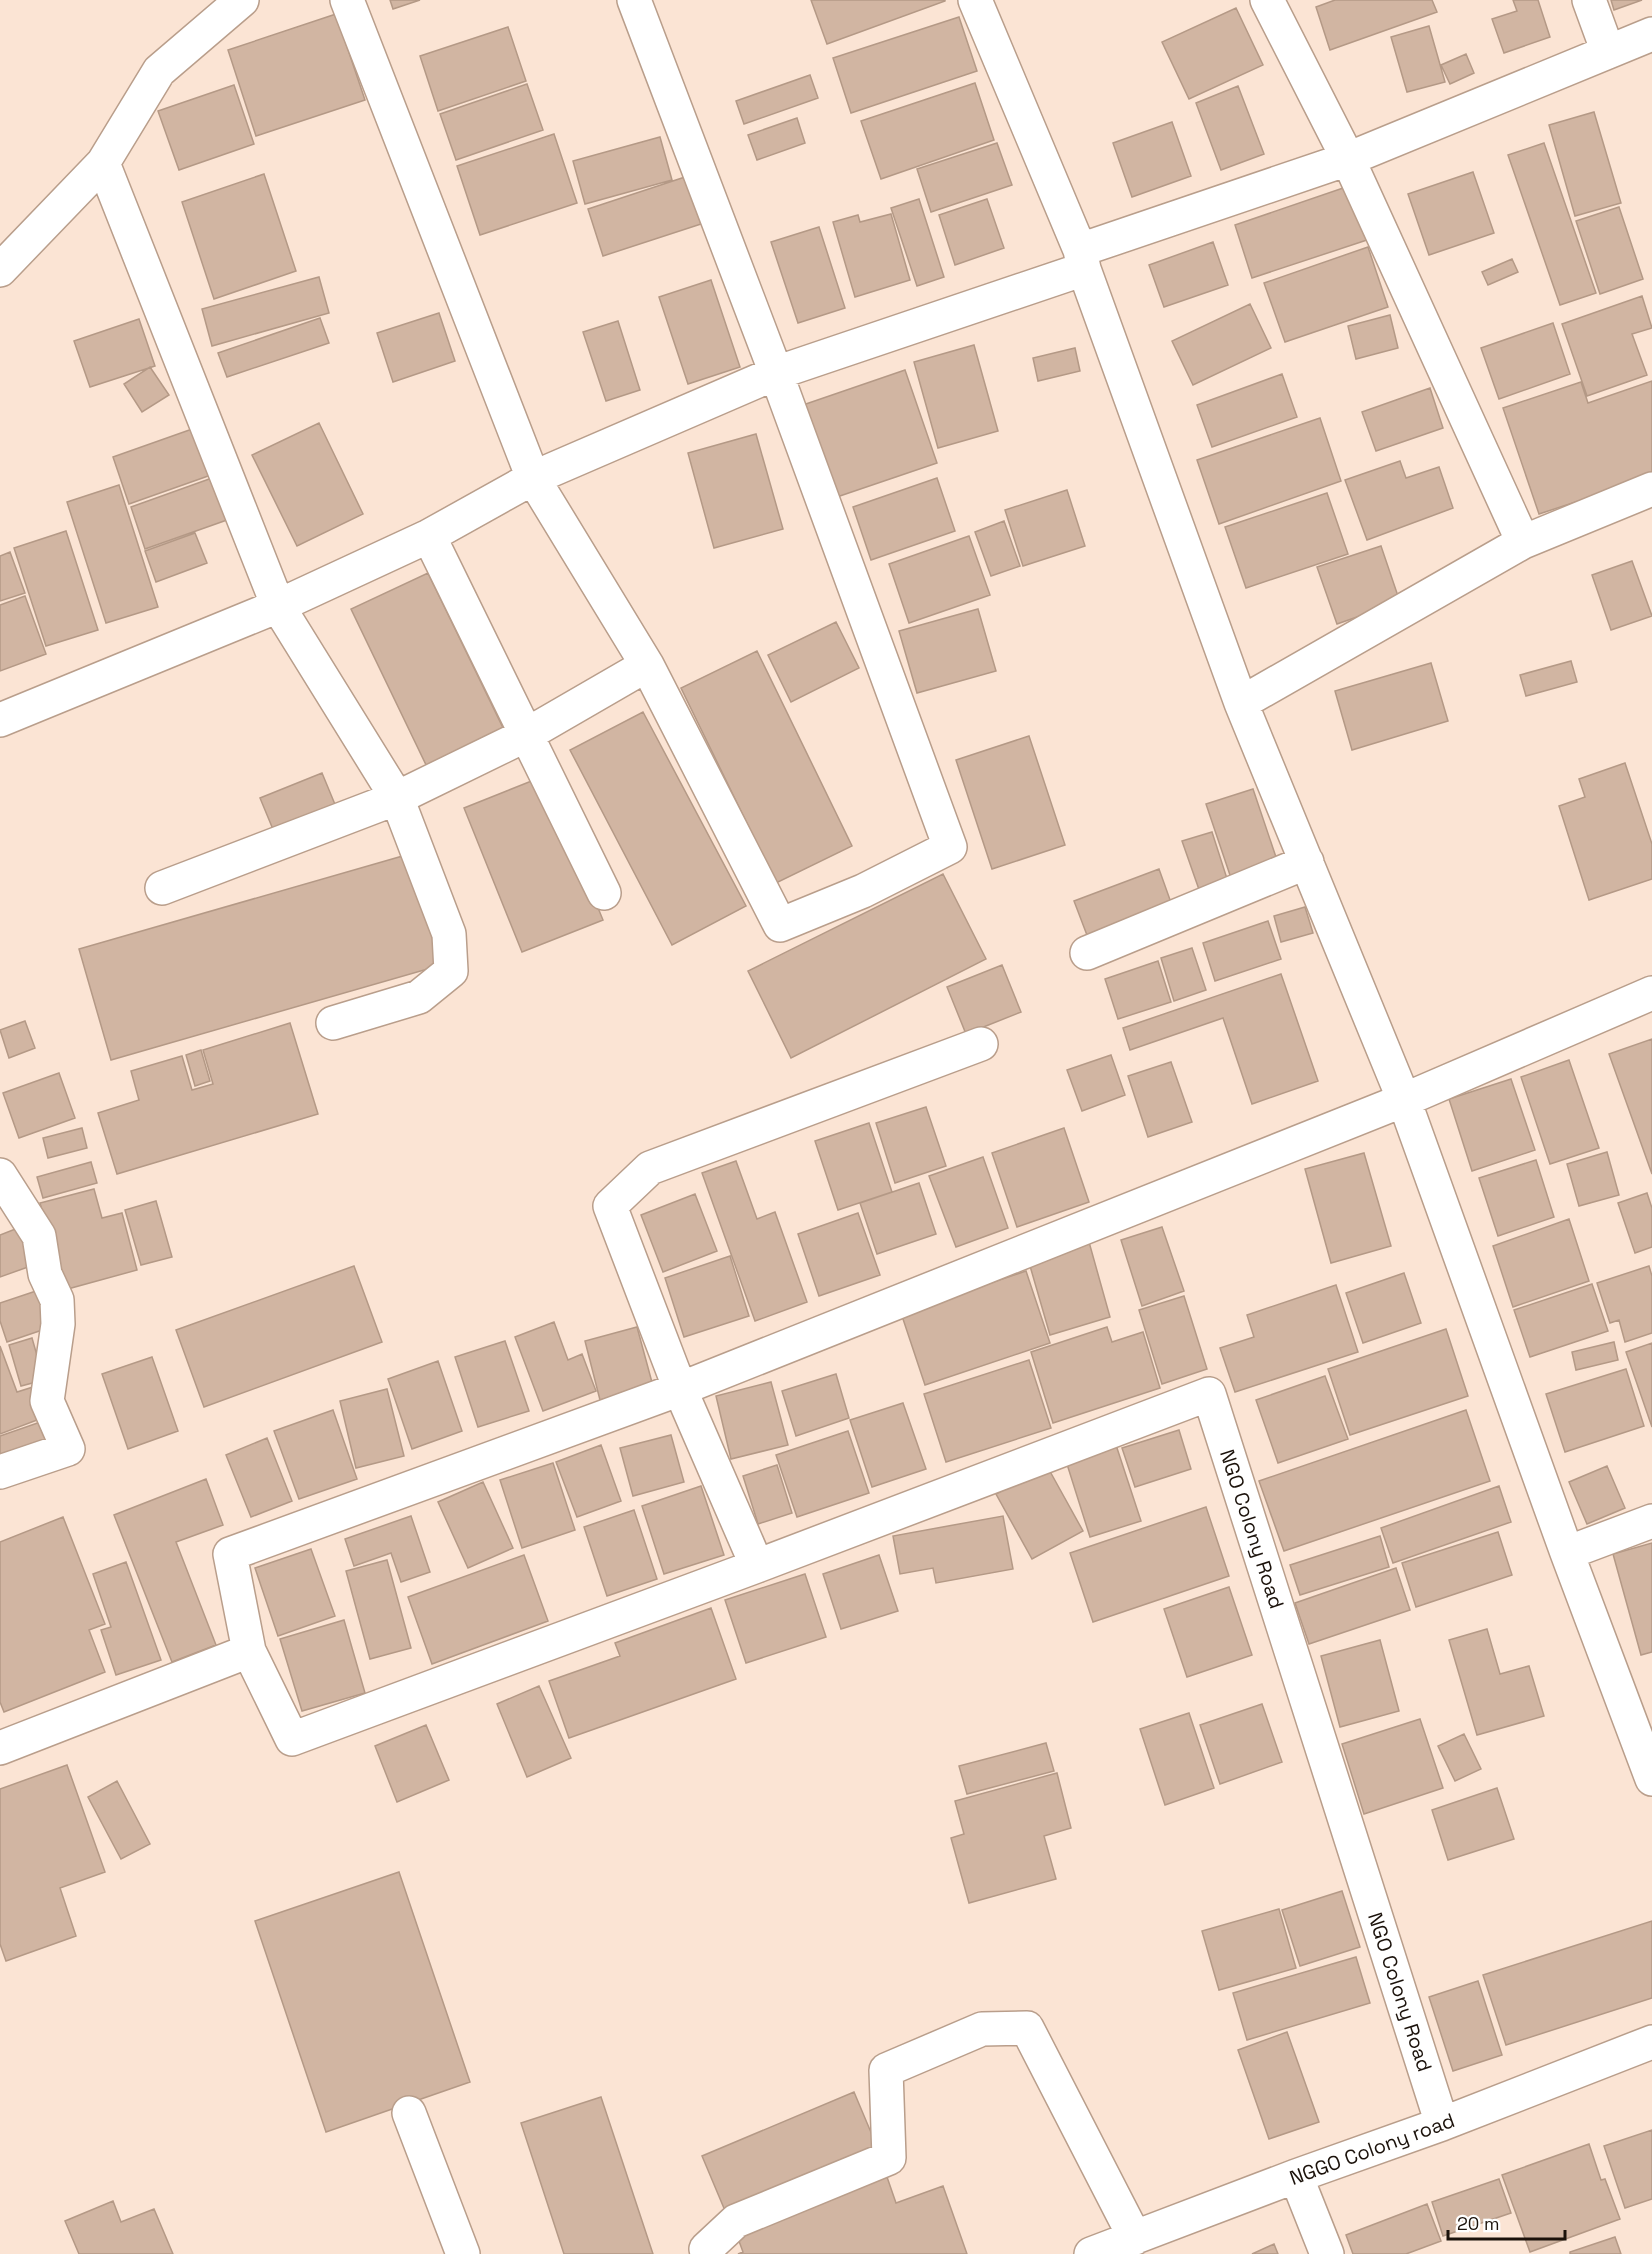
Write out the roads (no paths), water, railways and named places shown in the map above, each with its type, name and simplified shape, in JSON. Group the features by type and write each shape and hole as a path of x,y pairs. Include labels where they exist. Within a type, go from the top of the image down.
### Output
{"street":[{"path":"0,270 103,163 159,71 242,0"},
{"path":"346,0 533,478 647,665 780,925 863,891 950,847 776,373 634,0"},
{"path":"975,0 1082,259 1241,703 1404,1100 1567,1553 1652,1779"},
{"path":"1267,0 1348,159 1523,542"},
{"path":"1589,0 1608,52"},
{"path":"0,720 278,606 429,536 533,478 776,373 1348,159 1652,33"},
{"path":"103,163 278,606 397,798 449,934 451,971 418,997 333,1023"},
{"path":"1241,703 1523,542 1652,489"},
{"path":"429,536 604,893"},
{"path":"162,888 397,798 526,735 647,665"},
{"path":"1087,953 1307,862"},
{"path":"981,1044 650,1168 610,1206 680,1389 757,1566 292,1739 249,1652 230,1554 680,1389 1404,1100 1652,993"},
{"path":"0,1175 39,1236 45,1274 57,1300 58,1324 46,1401 68,1449 0,1472"},
{"name":"NGO Colony Road","path":"757,1566 1209,1394 1442,2124"},
{"path":"1567,1553 1652,1521"},
{"path":"0,1748 249,1652"},
{"path":"708,2254 706,2249 736,2221 889,2158 886,2070 982,2029 1027,2028 1135,2238"},
{"name":"NGGO Colony road","path":"1092,2254 1296,2176 1442,2124 1652,2042"},
{"path":"409,2113 463,2254"},
{"path":"1296,2176 1327,2254"}]}
